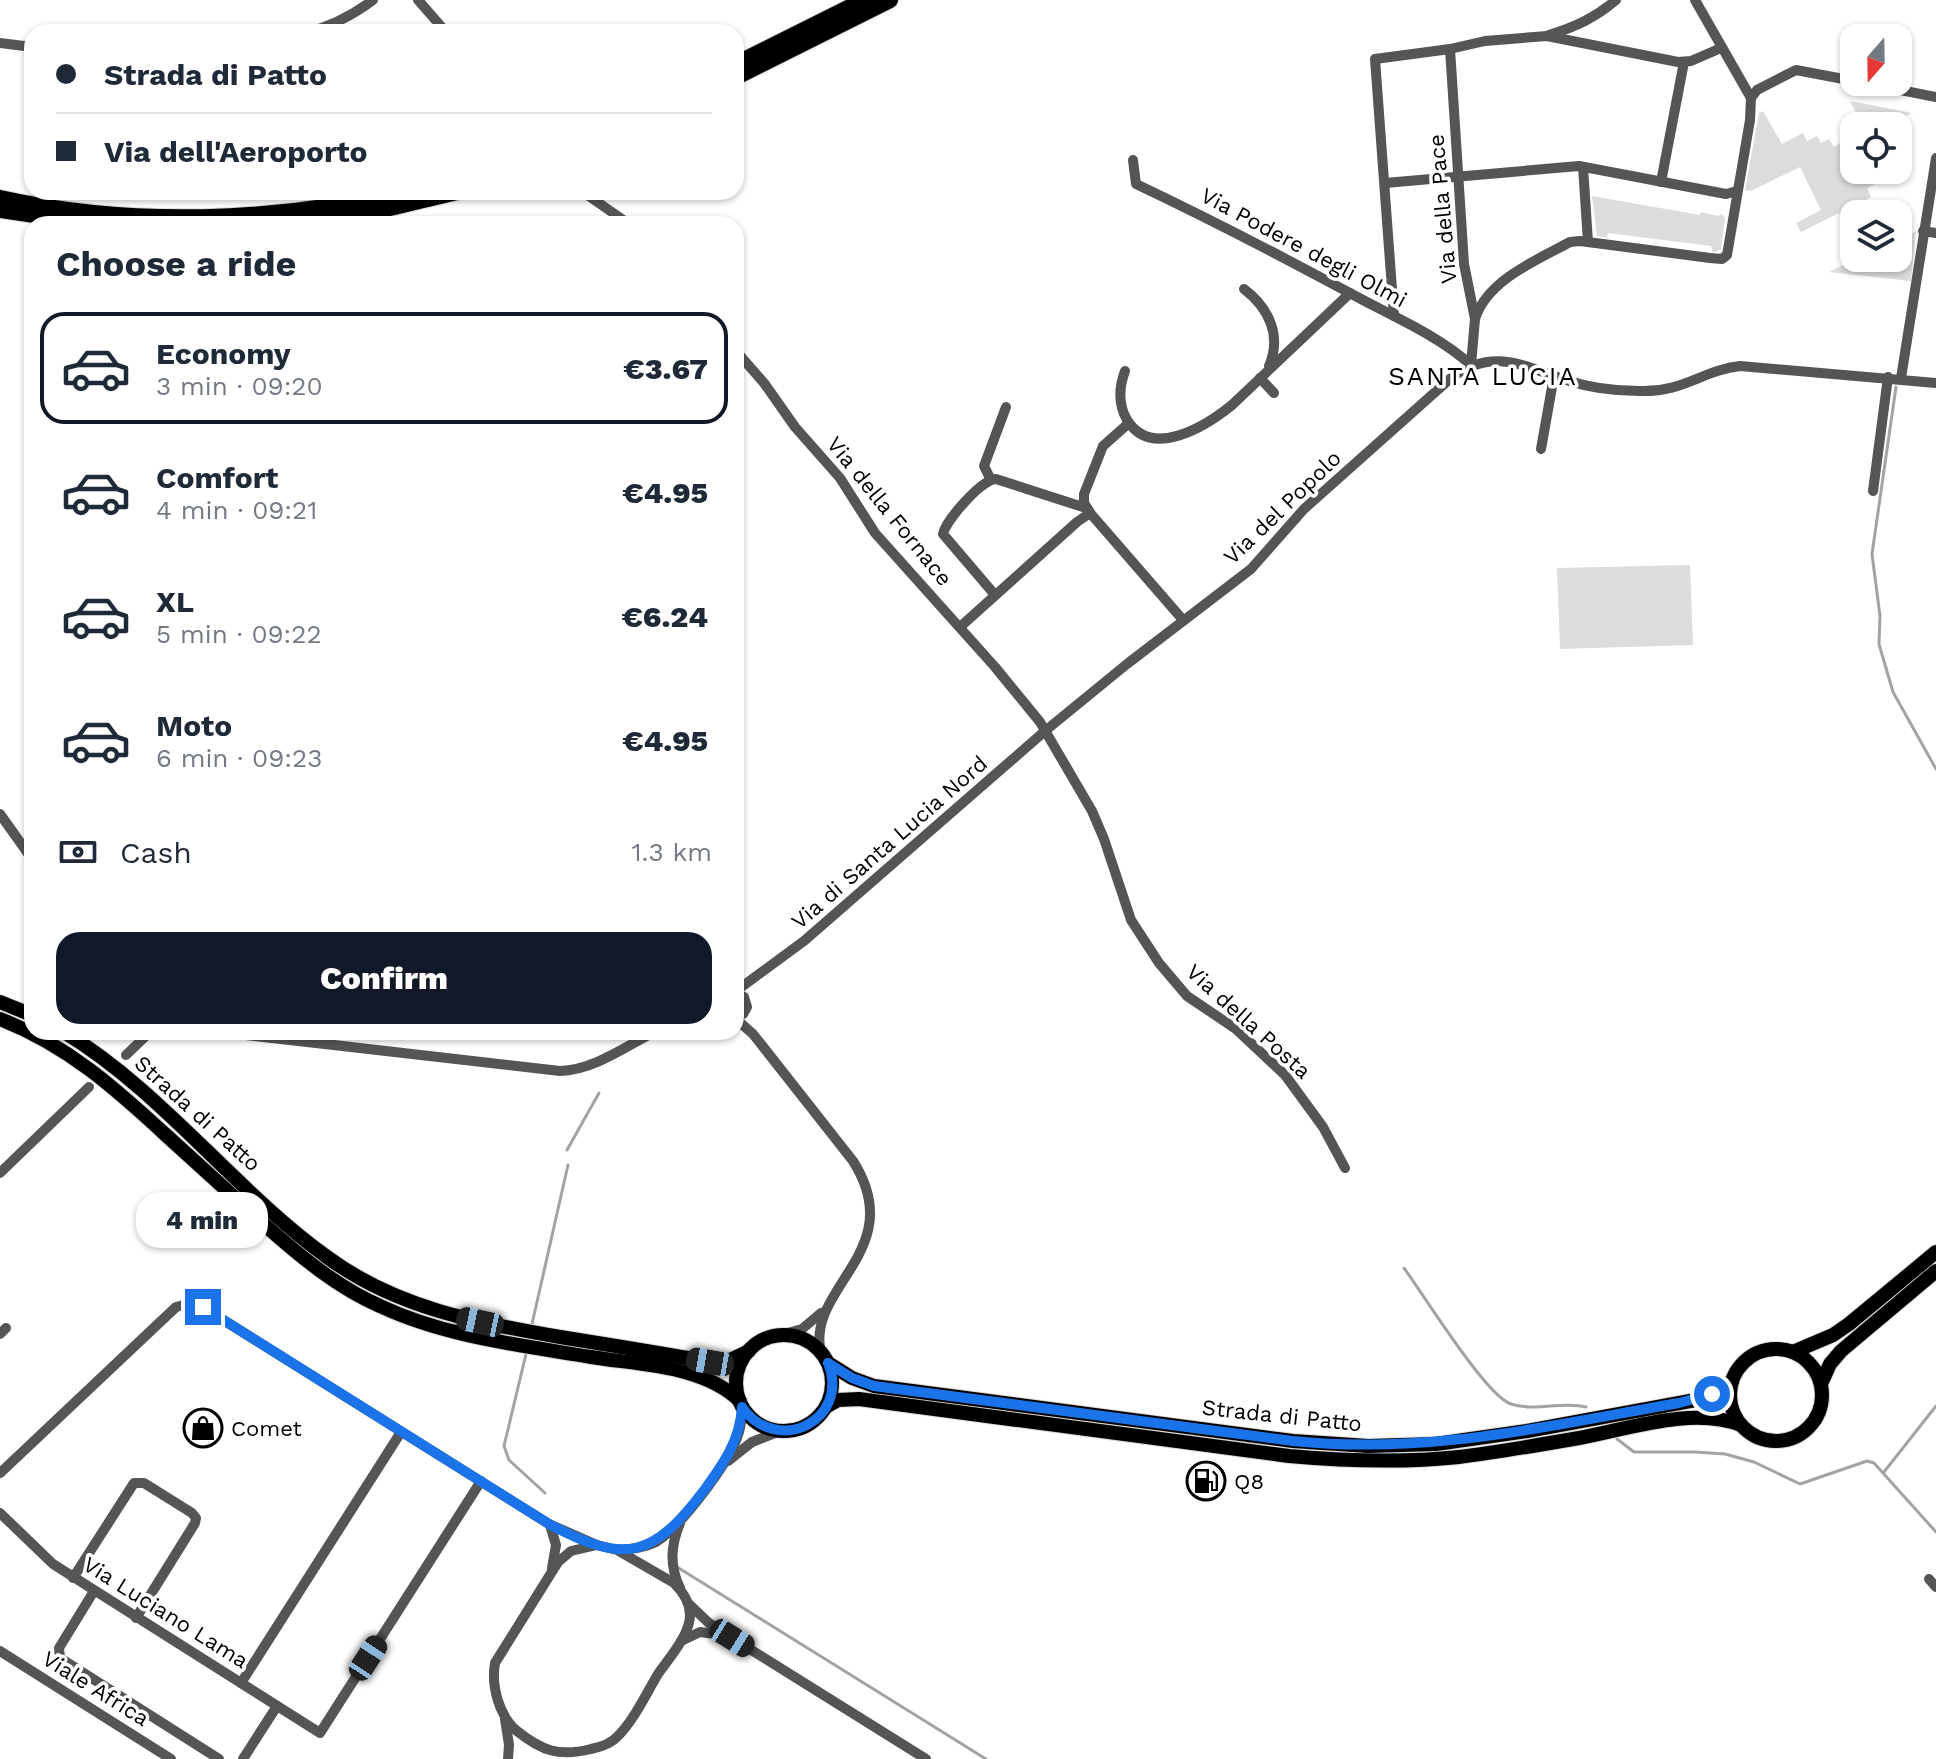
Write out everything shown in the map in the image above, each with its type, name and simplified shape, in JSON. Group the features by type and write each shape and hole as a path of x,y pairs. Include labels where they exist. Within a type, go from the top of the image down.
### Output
{"highway":[{"path":"744,60 864,0"},
{"path":"744,73 890,0"},
{"path":"0,198 126,215 164,216"},
{"path":"216,216 301,210 368,200"},
{"path":"347,216 423,200"},
{"path":"0,210 41,216"}],"main road":[{"path":"0,1002 24,1012"},
{"name":"Strada di Patto","path":"0,1019 24,1029"},
{"name":"Strada di Patto","path":"47,1040 87,1065 294,1250 338,1284 370,1302 421,1323 472,1336 689,1374 723,1387 741,1404"},
{"name":"Strada di Patto","path":"75,1040 124,1075 307,1242 348,1272 384,1291 461,1318 710,1362 730,1360 749,1351"},
{"name":"Strada di Patto","path":"825,1358 852,1378 874,1386 1293,1441 1368,1446 1436,1444 1527,1431 1701,1399 1732,1381 1741,1364 1756,1353 1774,1348 1793,1352 1841,1330 1936,1252"},
{"name":"Strada di Patto","path":"827,1406 838,1400 859,1399 1274,1455 1339,1460 1458,1457 1531,1447 1686,1418 1717,1419 1741,1425 1763,1439 1780,1441 1797,1436 1811,1425 1820,1410 1821,1384 1830,1364 1841,1351 1936,1271"},
{"path":"791,1336 805,1340 825,1358 832,1381 827,1406 815,1420 804,1427 780,1431 758,1423 741,1404 737,1389 738,1371 749,1351 762,1341 791,1336"},
{"path":"1793,1352 1811,1364 1821,1384"},
{"path":"1732,1381 1730,1404 1741,1425"}],"street":[{"path":"328,24 356,13 373,0"},
{"path":"418,0 439,24"},
{"path":"1394,316 1375,59 1485,41 1547,36 1581,25 1616,0"},
{"path":"1475,319 1482,301 1501,283 1570,242 1722,259 1728,252 1751,98 1695,0"},
{"path":"1547,36 1684,62 1721,48"},
{"path":"0,43 24,46"},
{"name":"Via della Pace","path":"1450,49 1464,264 1475,319 1471,365"},
{"path":"1661,182 1684,62"},
{"path":"1751,98 1757,90 1796,70 1840,78"},
{"path":"1912,92 1936,97"},
{"path":"1901,378 1936,158"},
{"name":"Via Podere degli Olmi","path":"1133,160 1136,184 1394,316 1461,355 1471,365"},
{"path":"1385,183 1583,167 1726,194 1737,191"},
{"path":"1583,167 1588,242"},
{"path":"594,200 618,216"},
{"path":"1923,231 1936,233"},
{"path":"1244,289 1262,305 1272,324 1274,351 1263,375"},
{"path":"1125,371 1120,399 1129,423 1142,434 1155,439 1186,433 1225,410 1350,293"},
{"name":"Via della Fornace","path":"744,360 795,427 840,478 875,533 960,627 1045,731"},
{"path":"1471,365 1485,361 1513,362 1594,388 1642,392 1672,390 1725,368 1740,366 1936,383"},
{"name":"Via del Popolo","path":"1045,731 1251,569 1316,497 1451,378 1471,365"},
{"path":"1263,375 1274,393"},
{"path":"1541,449 1554,376"},
{"path":"1873,491 1888,377"},
{"path":"1006,407 984,466 985,473 990,478 1088,510"},
{"path":"1129,423 1103,446 1084,494 1088,510 1183,620"},
{"path":"990,478 948,522 943,534 995,595"},
{"path":"960,627 1088,510"},
{"name":"Via di Santa Lucia Nord","path":"744,987 804,941 1045,731"},
{"name":"Via della Posta","path":"1045,731 1092,811 1131,920 1147,947 1187,996 1236,1029 1285,1075 1323,1127 1345,1168"},
{"path":"0,814 24,848"},
{"path":"744,1002 755,979"},
{"path":"744,1018 753,1034 853,1161 864,1183 868,1212 865,1243 856,1263 828,1305 819,1328 818,1338 825,1358"},
{"path":"126,1055 142,1040"},
{"path":"291,1040 566,1071 594,1063 639,1040"},
{"path":"0,1173 89,1087"},
{"path":"0,1473 176,1307 187,1303 207,1310 549,1524 597,1545 617,1550 682,1590"},
{"path":"777,1336 802,1329 828,1305"},
{"path":"617,1550 646,1546 662,1538 681,1521 736,1441 741,1404"},
{"path":"720,1468 752,1442 780,1431"},
{"path":"241,1683 401,1432"},
{"name":"Via Luciano Lama","path":"0,1513 53,1564 73,1578 320,1733 481,1481"},
{"path":"73,1578 134,1483 144,1483 192,1513 195,1523 136,1618"},
{"path":"681,1521 675,1536 672,1568 689,1604 709,1623 926,1759"},
{"path":"549,1524 556,1545 551,1572"},
{"path":"508,1759 505,1717 494,1681 496,1659 562,1558 571,1551 597,1545"},
{"path":"94,1591 59,1648 60,1658 219,1759"},
{"path":"538,1759 598,1747 621,1734 679,1642 690,1620 689,1604"},
{"path":"679,1642 694,1634 707,1632 732,1638"},
{"name":"Viale Africa","path":"0,1651 171,1759"},
{"path":"243,1759 277,1706"},
{"path":"505,1717 530,1740 547,1750 563,1754"}],"shaded area":[{"path":"1850,101 1907,112 1856,112"},
{"path":"1763,111 1782,144 1803,133 1807,141 1817,136 1821,143 1829,139 1834,147 1840,143 1840,184 1875,184 1867,188 1871,197 1866,200 1840,200 1840,215 1801,232 1796,223 1821,210 1800,167 1751,191 1745,190 1759,113"},
{"path":"1592,196 1700,215 1701,212 1722,214 1725,218 1721,249 1713,253 1711,246 1608,233 1607,238 1597,236"},
{"path":"1916,231 1912,271 1912,233"},
{"path":"1840,267 1840,272 1912,272 1911,281 1829,272"},
{"path":"1690,565 1693,645 1560,649 1557,568"}],"waterway":[{"path":"1896,387 1872,554 1880,616 1879,644 1893,692 1936,769"},
{"path":"567,1150 599,1093"},
{"path":"532,1324 568,1165"},
{"path":"1404,1268 1471,1364 1500,1397 1520,1406 1586,1407"},
{"path":"526,1354 504,1446 509,1460 545,1493"},
{"path":"1884,1472 1936,1406"},
{"path":"1617,1439 1634,1452 1725,1454 1754,1462 1800,1484 1867,1461 1874,1463 1936,1532"},
{"path":"677,1567 986,1759"}],"place":[{"name":"Comet","path":"203,1428"},
{"name":"Q8","path":"1206,1481"}],"district":[{"name":"SANTA LUCIA","path":"1483,376"}],"route":[{"path":"203,1307 549,1524 583,1541 617,1550 655,1542 681,1521 736,1441 742,1407 754,1420 774,1430 798,1429 815,1420 827,1406 831,1394 832,1375 828,1363 852,1378 874,1386 1293,1441 1368,1446 1457,1441 1527,1431 1701,1399 1712,1394"}]}
